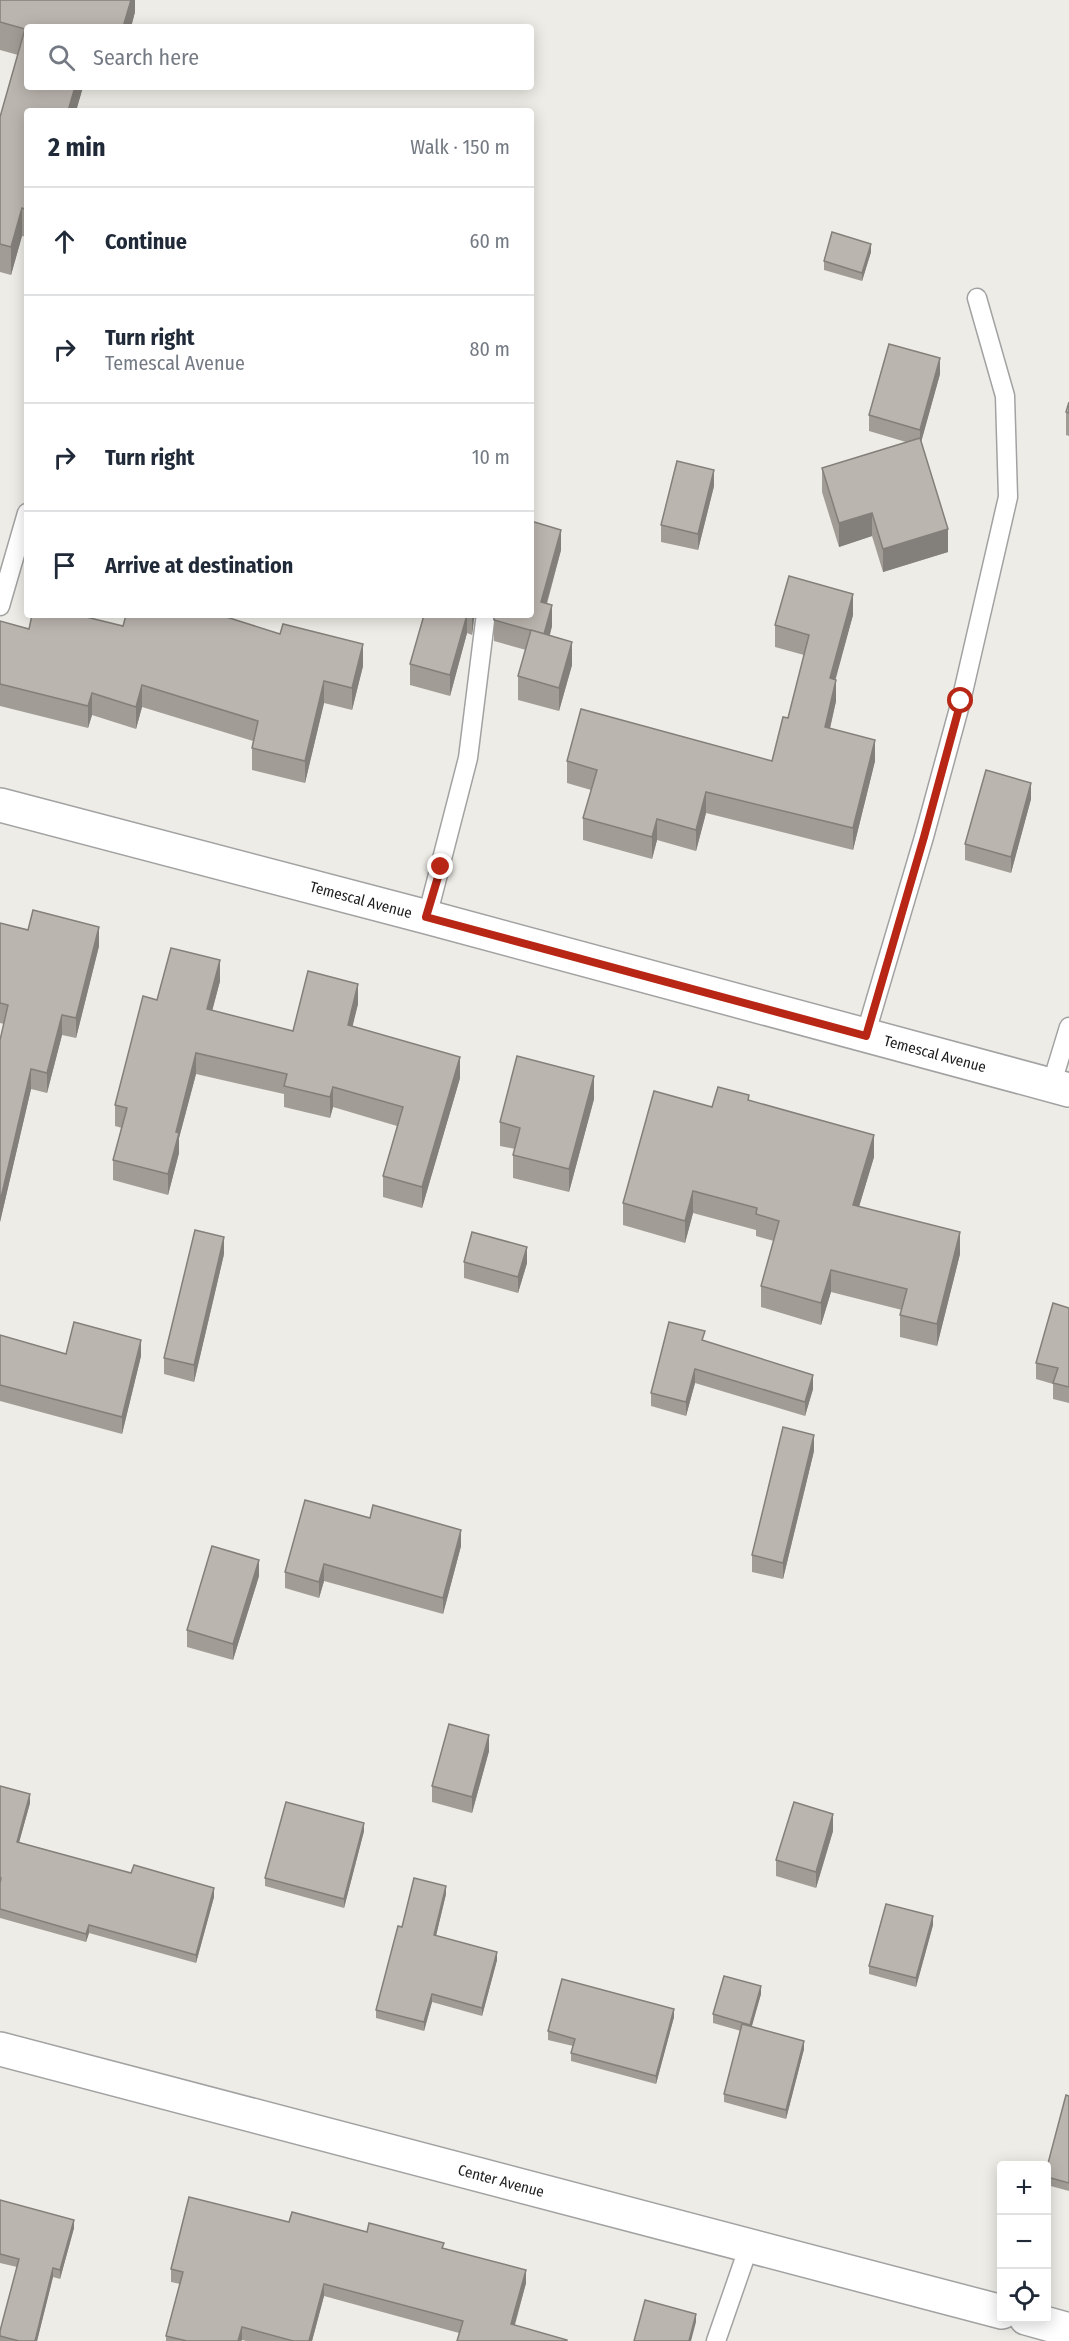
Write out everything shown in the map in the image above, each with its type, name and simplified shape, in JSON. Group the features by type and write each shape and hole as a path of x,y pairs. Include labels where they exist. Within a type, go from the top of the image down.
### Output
{"street":[{"name":"Temescal Avenue","path":"0,805 1060,1088"},
{"name":"Center Avenue","path":"0,2049 997,2311"},
{"path":"1042,2323 1069,2330"}],"lane":[{"path":"866,1036 958,712 1008,497 1005,396 977,298"},
{"path":"0,606 24,523"},
{"path":"426,917 468,758 485,621"},
{"path":"1060,1088 1069,1027"},
{"path":"716,2341 749,2246"}],"building":[{"path":"0,0 131,0 124,24 24,24 24,29 0,22"},
{"path":"24,33 24,90 74,90 69,108 24,108 24,209 22,208 11,247 0,244 0,117"},
{"path":"832,232 871,244 862,273 824,261"},
{"path":"889,344 940,358 920,430 869,415"},
{"path":"920,438 948,529 883,549 872,513 839,523 822,468"},
{"path":"677,461 714,470 698,534 661,525"},
{"path":"534,522 561,530 541,602 552,605 544,634 494,620 494,618 534,618"},
{"path":"789,576 853,594 830,678 836,680 825,727 875,740 853,828 706,792 696,830 657,819 652,837 583,818 597,770 567,761 581,709 772,761 783,717 788,718 809,635 775,625"},
{"path":"31,618 90,618 123,626 125,618 229,618 280,634 283,624 363,644 352,688 324,681 305,761 252,748 258,721 142,685 136,707 92,693 88,706 0,684 0,621 29,629"},
{"path":"423,618 466,618 450,675 410,664"},
{"path":"531,630 572,642 559,688 518,676"},
{"path":"986,770 1031,783 1011,857 965,844"},
{"path":"33,910 99,927 76,1018 62,1015 47,1073 31,1069 0,1202 0,1040 8,1005 0,1003 0,923 28,930"},
{"path":"171,948 220,960 207,1009 293,1031 308,971 358,984 348,1025 460,1057 422,1187 383,1176 403,1107 333,1087 330,1097 284,1086 287,1074 196,1053 168,1174 113,1160 127,1108 115,1105 143,996 157,1000"},
{"path":"517,1056 594,1076 569,1169 513,1155 520,1128 500,1122"},
{"path":"718,1087 749,1095 748,1100 874,1135 853,1205 960,1232 937,1324 900,1315 907,1289 831,1270 821,1303 761,1286 779,1221 756,1214 757,1208 693,1191 685,1221 623,1203 654,1091 712,1107"},
{"path":"195,1230 224,1237 194,1365 164,1358"},
{"path":"472,1232 527,1247 518,1277 464,1262"},
{"path":"1053,1303 1069,1308 1069,1387 1053,1383 1058,1368 1036,1363"},
{"path":"74,1322 141,1340 122,1417 0,1385 0,1335 66,1354"},
{"path":"669,1322 705,1331 702,1340 813,1375 805,1402 695,1369 686,1402 651,1393"},
{"path":"783,1427 814,1435 783,1563 752,1555"},
{"path":"305,1500 370,1518 373,1505 461,1530 443,1598 324,1564 319,1582 285,1572"},
{"path":"212,1546 259,1560 233,1644 187,1630"},
{"path":"449,1724 489,1735 472,1797 432,1786"},
{"path":"0,1786 30,1794 17,1842 131,1873 134,1865 214,1888 196,1955 89,1925 86,1934 0,1909"},
{"path":"286,1802 364,1823 344,1899 265,1878"},
{"path":"794,1802 833,1814 816,1872 776,1860"},
{"path":"414,1878 446,1886 434,1935 497,1952 482,2008 432,1994 424,2022 376,2010 398,1926 402,1927"},
{"path":"886,1904 933,1916 916,1978 869,1966"},
{"path":"724,1976 761,1986 750,2025 713,2014"},
{"path":"562,1979 674,2009 656,2076 571,2053 575,2039 548,2031"},
{"path":"742,2024 804,2041 786,2110 724,2094"},
{"path":"1066,2095 1069,2096 1069,2183 1051,2178 1051,2161 1049,2161"},
{"path":"189,2197 289,2222 292,2212 367,2232 369,2223 444,2243 442,2248 526,2270 511,2324 567,2341 457,2341 463,2321 324,2284 309,2341 293,2341 242,2327 238,2341 187,2341 166,2336 183,2272 171,2269"},
{"path":"0,2200 74,2220 60,2270 53,2268 35,2341 19,2341 0,2336 19,2259 0,2254"},
{"path":"645,2300 696,2314 689,2341 634,2341"}],"route":[{"path":"441,867 426,917 866,1036 961,701"}]}
